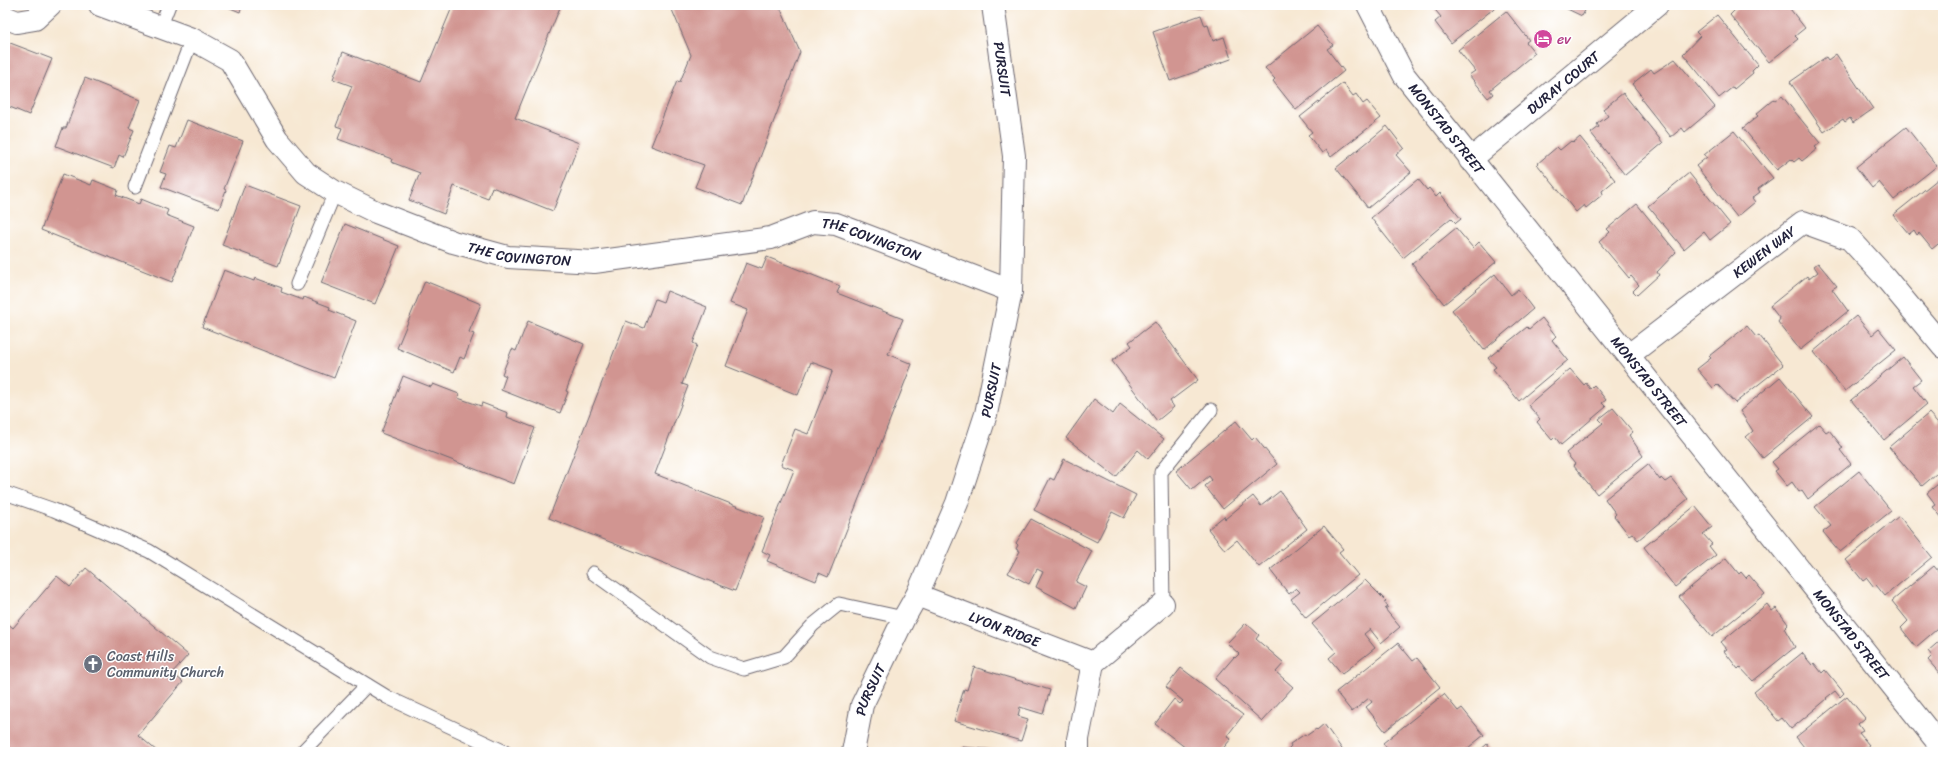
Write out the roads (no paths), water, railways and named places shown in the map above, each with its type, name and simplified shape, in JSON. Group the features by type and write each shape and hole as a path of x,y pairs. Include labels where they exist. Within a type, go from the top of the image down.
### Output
{"street":[{"path":"5,17 17,22 35,19 50,5"},
{"name":"THE COVINGTON","path":"100,5 192,40 230,60 277,139 306,172 335,192 376,212 453,242 508,256 594,262 771,238 813,222 836,224 1011,291"},
{"name":"PURSUIT","path":"853,752 862,705 917,594 957,503 986,414 1011,291 1014,156 993,5"},
{"name":"MONSTAD STREET","path":"1368,5 1404,75 1470,160 1629,355 1943,749"},
{"name":"DURAY COURT","path":"1470,160 1656,5"},
{"name":"KEWEN WAY","path":"1629,355 1803,222 1850,239 1884,276 1943,347"},
{"name":"LYON RIDGE","path":"917,594 1093,663"},
{"path":"1078,752 1078,739 1093,663 1163,604"}],"lane":[{"path":"160,28 168,5"},
{"path":"135,187 192,40"},
{"path":"297,284 335,192"},
{"path":"1163,604 1161,472 1211,410"},
{"path":"5,493 54,510 149,551 387,697 505,752"},
{"path":"593,574 710,657 744,669 784,657 813,625 840,604 904,618"},
{"path":"302,752 367,685"}],"place":[{"name":"ev","path":"1543,39"},
{"name":"Coast Hills Community Church","path":"93,664"}]}
